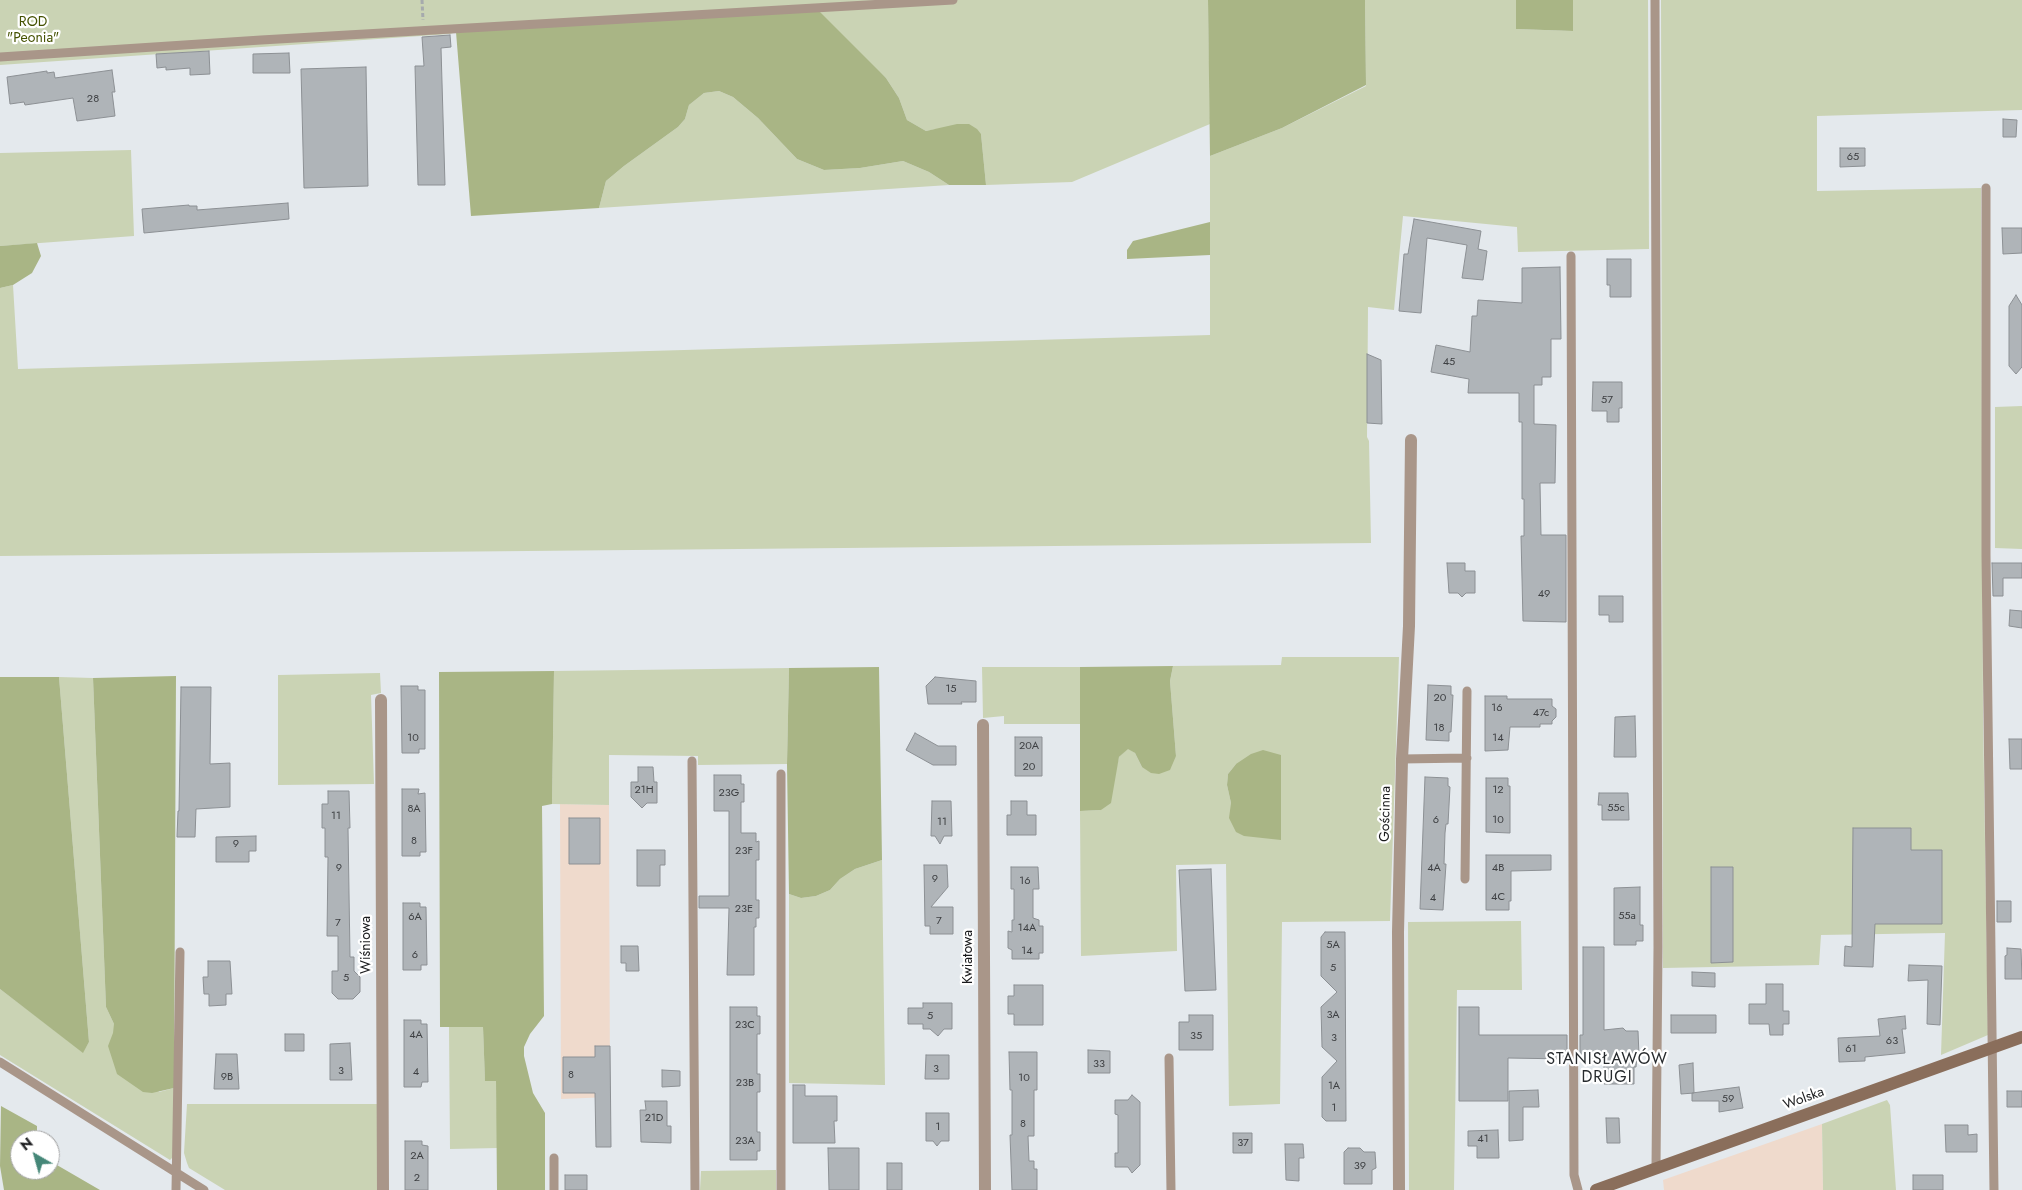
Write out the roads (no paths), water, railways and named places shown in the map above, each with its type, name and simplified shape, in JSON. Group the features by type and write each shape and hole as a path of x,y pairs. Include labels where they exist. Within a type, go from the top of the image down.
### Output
{"street":[{"name":"Gościnna","path":"1399,1190 1398,932 1402,759 1409,626 1410,440"},
{"name":"Wiśniowa","path":"381,700 383,1190"},
{"name":"Kwiatowa","path":"984,724 985,1190"},
{"name":"Wolska","path":"1596,1190 2022,1037"}],"lane":[{"path":"0,57 424,30 953,0"},
{"path":"1654,0 1658,928 1656,1168"},
{"path":"1986,188 1986,555 1994,1046 1994,1190"},
{"path":"1572,256 1574,1175 1578,1190"},
{"path":"1465,879 1467,691"},
{"path":"1402,759 1467,758"},
{"path":"692,761 695,1190"},
{"path":"781,774 782,1190"},
{"path":"176,1190 180,952"},
{"path":"1169,1058 1171,1190"},
{"path":"0,1062 204,1190"},
{"path":"554,1158 554,1190"}],"district":[{"name":"STANISŁAWÓW DRUGI","path":"1607,1069"}],"park label":[{"name":"ROD \"Peonia\"","path":"33,32"}]}
